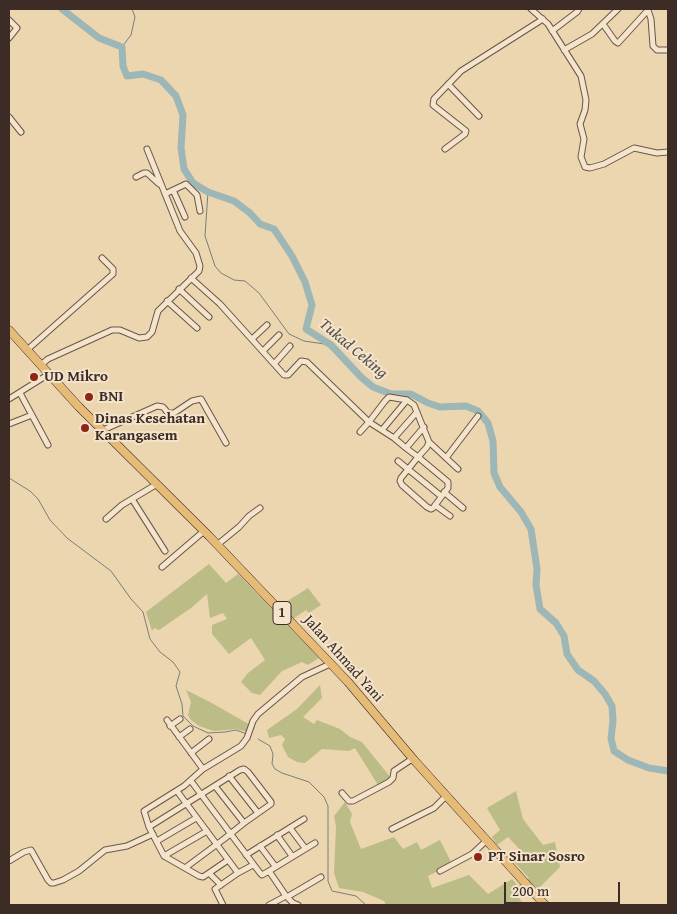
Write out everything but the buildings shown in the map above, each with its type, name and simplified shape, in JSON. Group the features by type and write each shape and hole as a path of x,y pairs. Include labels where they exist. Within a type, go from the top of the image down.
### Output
{"highway":[{"name":"Jalan Ahmad Yani","path":"9,330 42,364 49,374 204,531 354,689 412,759 545,905"}],"street":[{"path":"532,9 552,31 580,76 586,106 580,124 584,139 581,157 585,167 590,168 604,164 634,148 657,153 668,152"},
{"path":"552,31 580,9"},
{"path":"564,50 584,40 604,24 618,9"},
{"path":"604,24 614,41 618,43 648,10 652,19 653,46 657,50 668,50"},
{"path":"445,148 465,134 466,131 433,105 434,100 461,71 543,19"},
{"path":"9,20 17,28 9,36"},
{"path":"448,84 479,116"},
{"path":"9,117 21,132"},
{"path":"42,364 48,359 112,330 120,330 139,338 147,337 152,332 158,311 199,271 196,253 180,231 147,149"},
{"path":"136,177 148,173 161,186"},
{"path":"165,194 186,184 197,195 200,211"},
{"path":"173,190 185,217"},
{"path":"27,350 113,274 113,269 102,258"},
{"path":"192,278 220,304 284,376 301,362 307,362 369,422 394,438 418,457 448,482 449,486 432,508 428,508 401,484 401,478 408,470 418,457 429,442"},
{"path":"178,290 209,317"},
{"path":"167,301 197,328"},
{"path":"252,339 267,325"},
{"path":"263,351 279,335"},
{"path":"274,364 290,346"},
{"path":"9,399 49,374"},
{"path":"20,393 48,445"},
{"path":"360,432 389,397 407,400 414,405 429,442 458,468"},
{"path":"103,430 157,406 163,407 168,413 174,413 192,401 201,399 226,443"},
{"path":"382,430 407,400"},
{"path":"394,438 417,412"},
{"path":"9,424 32,415"},
{"path":"446,458 478,416"},
{"path":"406,448 424,427"},
{"path":"398,462 463,508"},
{"path":"106,519 122,505 157,484"},
{"path":"132,499 165,552"},
{"path":"435,505 450,516"},
{"path":"217,545 260,508"},
{"path":"162,567 204,531"},
{"path":"228,860 209,873 199,876 164,856 149,827 144,814 145,810 177,791 203,769 241,746 258,714 302,677 330,664"},
{"path":"170,726 180,719"},
{"path":"167,720 203,769"},
{"path":"179,737 190,729"},
{"path":"191,753 209,739"},
{"path":"342,793 350,802 362,797 391,781 394,771 412,759"},
{"path":"149,827 229,776 244,769 270,800 271,804 185,868"},
{"path":"229,776 258,814"},
{"path":"191,781 261,874 315,843"},
{"path":"215,786 244,823"},
{"path":"177,791 238,873"},
{"path":"392,829 434,808 446,796"},
{"path":"157,841 196,818"},
{"path":"246,855 304,819"},
{"path":"290,828 305,848"},
{"path":"164,856 207,831"},
{"path":"9,861 31,850 48,880 54,883 79,871 105,850 128,846 153,834"},
{"path":"278,835 292,856"},
{"path":"440,871 472,854 486,841"},
{"path":"260,846 275,866"},
{"path":"223,905 215,888 253,865"},
{"path":"269,871 286,896 293,904 298,905"},
{"path":"209,873 221,885"},
{"path":"269,905 322,877"}],"green space":[{"path":"209,564 226,583 238,574 319,658 308,665 302,662 282,671 260,695 252,693 241,682 248,673 265,660 251,638 229,654 212,634 212,625 227,619 223,613 210,618 207,594 191,608 159,630 154,628 152,631 146,612"},
{"path":"308,588 321,605 309,613 306,610 290,621 278,607"},
{"path":"320,685 322,698 303,717 314,724 317,720 340,729 350,737 362,742 391,778 378,785 355,748 349,751 322,749 305,763 297,762 288,757 282,745 285,739 281,735 269,738 267,730 297,709"},
{"path":"186,690 252,726 248,732 236,729 214,731 199,726 188,715 191,702"},
{"path":"516,791 523,819 543,845 555,842 560,867 538,889 519,898 524,905 386,905 384,901 363,892 339,888 334,873 336,827 334,816 345,802 352,814 350,822 361,849 394,837 403,849 417,842 421,850 440,840 452,864 428,876 432,888 469,875 488,894 512,879 518,886 529,878 513,861 524,854 508,837 497,845 492,837 500,830 487,808"}],"waterway":[{"name":"Tukad Ceking","path":"62,9 99,38 122,47 123,66 127,76 143,74 161,80 176,96 183,115 181,148 184,169 193,183 208,192 234,201 250,213 260,224 274,229 292,256 305,282 312,305 306,329 331,345 373,387 391,394 411,394 440,407 466,406 478,411 488,423 493,441 494,473 500,487 521,512 531,529 540,609 556,623 564,636 567,654 578,670 594,681 612,706 611,738 614,751 628,760 649,768 668,771"},
{"path":"122,47 131,35 135,17 132,9"},
{"path":"208,192 205,236 215,266 221,273 234,280 245,281 259,293 289,334 304,341 331,345"},
{"path":"9,478 30,491 38,499 50,520 67,538 111,571 143,612 150,639 160,652 173,662 180,672 176,686 182,704 183,716 193,726 208,733 236,730 247,734"},
{"path":"258,739 270,746 273,754 272,764 275,769 309,782 324,797 328,806 328,881 332,891 356,896 366,905"}],"place":[{"name":"UD Mikro","path":"34,377"},
{"name":"BNI","path":"89,397"},
{"name":"Dinas Kesehatan Karangasem","path":"85,428"},
{"name":"PT Sinar Sosro","path":"478,857"}]}
